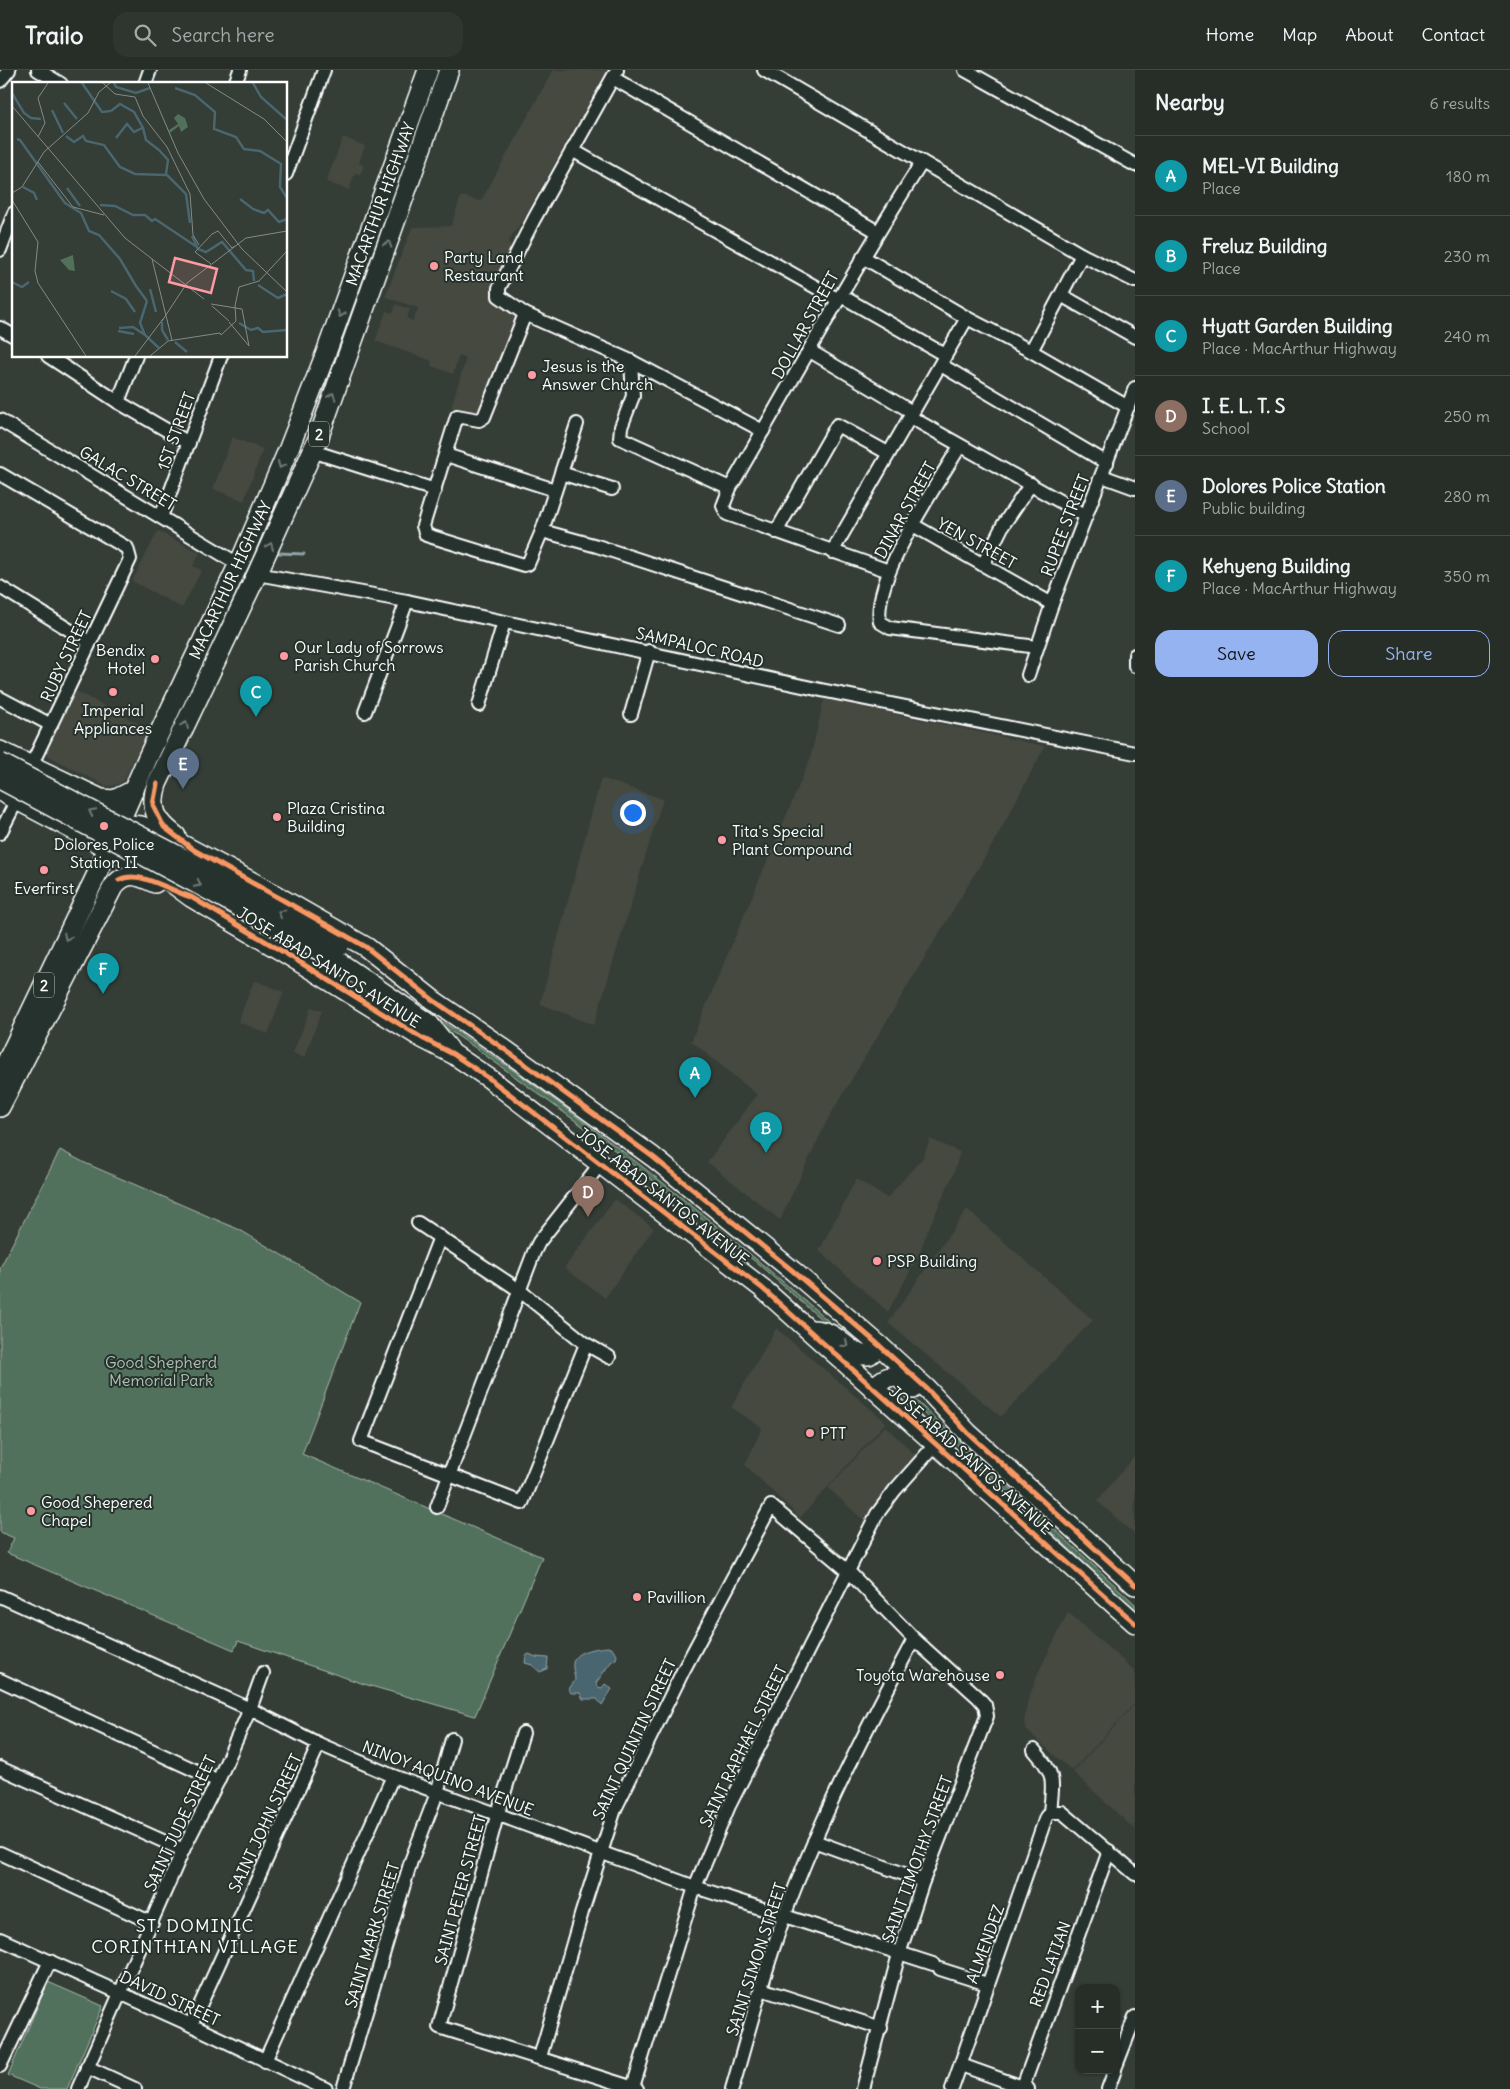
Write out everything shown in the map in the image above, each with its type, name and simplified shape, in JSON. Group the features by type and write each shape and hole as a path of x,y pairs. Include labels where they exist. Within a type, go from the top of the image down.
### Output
{"highway":[{"name":"MACARTHUR HIGHWAY","path":"0,1076 108,848 317,378 428,70"},
{"name":"MACARTHUR HIGHWAY","path":"153,805 157,784 257,574 312,452 450,70"},
{"path":"0,751 101,799 114,800 134,790"},
{"path":"0,763 186,860 336,952 429,1024 453,1054"},
{"path":"17,800 33,767"},
{"path":"0,779 408,990 433,1000"},
{"name":"JOSE ABAD SANTOS AVENUE","path":"0,791 168,880 191,897 286,953 422,1038 453,1054 601,1163 762,1288 1135,1623"},
{"name":"JOSE ABAD SANTOS AVENUE","path":"153,805 164,827 194,850"},
{"name":"JOSE ABAD SANTOS AVENUE","path":"116,830 129,825 140,826 160,833 194,850 366,947 433,1000 510,1053 653,1157 880,1346 926,1388 962,1428 1135,1584"},
{"path":"146,868 141,859 140,849 143,842 151,835 160,833"},
{"name":"JOSE ABAD SANTOS AVENUE","path":"0,1107 112,887 126,876 142,877 191,897"},
{"path":"808,1330 817,1330 831,1334 861,1356 869,1355 880,1346"},
{"path":"873,1388 887,1377 895,1375 918,1392 926,1388"}],"street":[{"path":"0,81 9,70"},
{"path":"38,70 58,82"},
{"path":"146,82 150,70"},
{"path":"236,82 240,70"},
{"path":"288,169 324,70"},
{"path":"764,70 1082,255 1135,282"},
{"path":"965,70 1135,165"},
{"path":"763,431 631,361 525,314 499,296 499,288 572,150 615,74 878,232"},
{"path":"572,150 837,299 844,298 1107,463"},
{"name":"DOLLAR STREET","path":"776,532 727,514 723,506 730,488 810,351 837,299 922,162"},
{"path":"0,250 12,217"},
{"path":"1031,350 1082,255"},
{"path":"863,257 967,318 1031,350 1128,407"},
{"path":"1061,295 1135,337"},
{"path":"525,314 484,417 478,420 457,416 423,526 426,535 524,565 528,564 542,531 577,424"},
{"path":"832,552 967,318"},
{"path":"0,328 12,335"},
{"path":"810,351 960,446 1086,516"},
{"path":"51,358 118,402 189,443"},
{"path":"118,402 135,358"},
{"name":"1ST STREET","path":"161,517 220,358"},
{"path":"631,361 633,396 621,427 620,438 730,488"},
{"name":"RUPEE STREET","path":"1028,674 1052,604 1135,388"},
{"name":"GALAC STREET","path":"0,420 234,562"},
{"path":"888,453 837,425 776,532 889,571"},
{"name":"DINAR STREET","path":"960,446 913,525 889,571 878,612 880,622 890,628 1037,647"},
{"path":"312,452 435,490"},
{"path":"446,455 555,490"},
{"path":"561,473 612,489"},
{"name":"RUBY STREET","path":"0,474 127,548 130,559 89,642 33,767"},
{"path":"1102,476 1135,488"},
{"path":"984,565 1003,525 1031,484"},
{"name":"YEN STREET","path":"913,525 1052,604"},
{"path":"542,531 597,546 839,625"},
{"name":"SAMPALOC ROAD","path":"257,574 407,601 820,690 1135,753"},
{"path":"0,587 89,642"},
{"path":"365,712 407,601"},
{"path":"479,705 504,622"},
{"path":"631,714 649,652"},
{"path":"1135,655 1135,666"},
{"path":"0,698 51,725"},
{"path":"0,833 17,800"},
{"path":"438,1507 519,1290 539,1242 601,1163"},
{"path":"418,1223 519,1290 586,1344 609,1357"},
{"path":"440,1237 361,1441 522,1503 586,1344"},
{"name":"SAINT RAPHAEL STREET","path":"635,2088 695,1886 729,1806 877,1514 895,1490 935,1445"},
{"name":"SAINT QUINTIN STREET","path":"540,2057 615,1809 683,1671 771,1506 848,1571"},
{"path":"848,1571 914,1639"},
{"name":"NINOY AQUINO AVENUE","path":"0,1596 250,1709 319,1744 436,1793 695,1886 987,1984"},
{"name":"SAINT TIMOTHY STREET","path":"863,2089 899,1954 923,1881 984,1728 987,1716 985,1705 914,1639"},
{"name":"SAINT SIMON STREET","path":"732,2089 784,1915 841,1780 914,1639"},
{"name":"SAINT JUDE STREET","path":"78,2089 183,1850 218,1781 250,1709 263,1673"},
{"path":"0,1680 218,1781"},
{"name":"SAINT PETER STREET","path":"523,1733 497,1816 439,2027 540,2057"},
{"name":"SAINT MARK STREET","path":"343,2089 411,1861 436,1793 452,1739"},
{"name":"SAINT JOHN STREET","path":"191,2025 319,1744"},
{"path":"1034,1750 1052,1774 1050,1812 1062,1812 1135,1874"},
{"path":"0,1768 183,1850"},
{"path":"265,2061 393,1776"},
{"name":"ALMENDEZ","path":"952,2089 1046,1817 1050,1812"},
{"path":"814,1841 923,1881"},
{"name":"RED LATIAN","path":"1024,2088 1109,1850"},
{"path":"0,1853 152,1923"},
{"name":"DAVID STREET","path":"0,1939 191,2025 326,2089"},
{"path":"0,2066 50,1961"},
{"path":"761,1989 880,2028"},
{"path":"1120,2056 1135,2017"},
{"path":"540,2057 635,2088"},
{"path":"961,2065 1024,2088"},
{"path":"87,2067 135,2089"},
{"path":"1108,2089 1114,2074"}],"shaded area":[{"name":"Party Land Restaurant","path":"553,70 607,70 524,218 508,242 513,248 497,298 499,305 520,317 479,414 474,416 451,407 466,358 459,356 453,374 431,366 432,361 375,341 386,311 393,313 396,304 410,309 407,318 413,321 418,308 385,297 412,227 451,226 461,196 481,201"},
{"path":"343,137 365,146 359,163 364,166 360,175 355,173 349,190 326,182"},
{"path":"232,437 263,449 244,501 213,489"},
{"path":"158,531 200,553 193,566 202,570 182,608 132,581"},
{"path":"76,691 149,729 123,782 113,786 105,786 45,754"},
{"path":"824,699 1045,746 997,837 828,1119 780,1220 707,1162 757,1095 691,1041 810,759"},
{"path":"601,778 663,799 594,1025 540,1004"},
{"path":"254,980 284,992 268,1034 238,1022"},
{"path":"311,1007 322,1011 304,1058 293,1053"},
{"path":"930,1139 960,1152 954,1173 927,1232 920,1253 888,1312 819,1251 856,1179 887,1198 923,1157"},
{"path":"615,1199 654,1228 605,1298 564,1268"},
{"path":"967,1209 1093,1320 1001,1417 888,1323"},
{"name":"PTT","path":"776,1328 886,1422 800,1518 745,1465 762,1428 731,1407"},
{"path":"885,1426 918,1457 863,1520 828,1488"},
{"path":"1135,1456 1135,1535 1097,1501"},
{"path":"1068,1612 1135,1671 1135,1703 1072,1771 1026,1730 1024,1722 1027,1703 1038,1673"},
{"path":"1135,1704 1135,1830 1073,1772"}],"green space":[{"path":"337,955 474,1043 541,1090 671,1189 858,1347 830,1327 757,1263 603,1141 474,1047"},
{"name":"Good Shepherd Memorial Park","path":"60,1150 85,1163 240,1230 360,1302 302,1454 542,1557 475,1716 364,1684 238,1641 234,1650 7,1553 14,1538 0,1532 0,1268"},
{"path":"895,1381 1135,1604 1135,1610 892,1384"},
{"path":"48,1982 103,2006 67,2089 40,2089 8,2075"}],"water":[{"path":"608,1647 613,1649 617,1655 616,1659 611,1662 596,1683 598,1687 602,1688 605,1684 612,1689 602,1705 597,1699 583,1699 580,1693 571,1693 569,1689 575,1680 573,1665 577,1655 587,1650"},
{"path":"529,1654 548,1658 547,1669 540,1672 532,1665 525,1663 526,1656"}],"waterway":[{"path":"279,553 304,554"}],"cycle path":[{"path":"157,784 153,805 164,827 194,850 366,947 433,1000 653,1157 793,1271 880,1346 926,1388 968,1433 1135,1585"},
{"path":"119,880 127,877 145,879 191,897 422,1038 453,1054 490,1079 762,1288 1135,1623"}],"place":[{"name":"Party Land Restaurant","path":"434,266"},
{"name":"Jesus is the Answer Church","path":"532,375"},
{"name":"Our Lady of Sorrows Parish Church","path":"284,656"},
{"name":"Bendix Hotel","path":"155,659"},
{"name":"Imperial Appliances","path":"113,692"},
{"name":"Hyatt Garden Building","path":"256,717"},
{"name":"Dolores Police Station","path":"183,789"},
{"name":"Plaza Cristina Building","path":"277,817"},
{"name":"Dolores Police Station II","path":"104,826"},
{"name":"Tita's Special Plant Compound","path":"722,840"},
{"name":"Everfirst","path":"44,870"},
{"name":"Kehyeng Building","path":"103,994"},
{"name":"MEL-VI Building","path":"695,1098"},
{"name":"Freluz Building","path":"766,1153"},
{"name":"I. E. L. T. S","path":"588,1217"},
{"name":"PSP Building","path":"877,1261"},
{"name":"PTT","path":"810,1433"},
{"name":"Good Shepered Chapel","path":"31,1511"},
{"name":"Pavillion","path":"637,1597"},
{"name":"Toyota Warehouse","path":"1000,1675"}],"district":[{"name":"ST. DOMINIC CORINTHIAN VILLAGE","path":"195,1935"}]}
